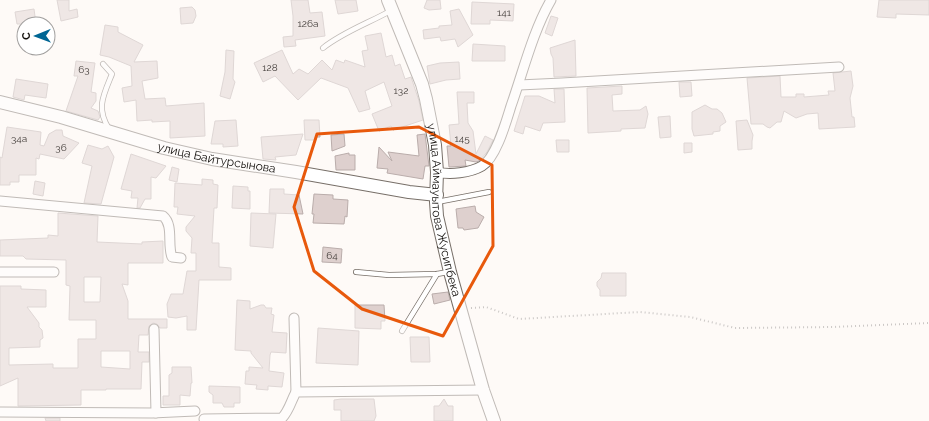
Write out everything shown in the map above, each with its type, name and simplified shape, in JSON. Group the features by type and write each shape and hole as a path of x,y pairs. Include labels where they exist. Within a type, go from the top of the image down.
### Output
{"street":[{"path":"437,172 445,174 466,171 482,166 490,159 499,141 539,27 551,0"},
{"name":"улица Аймауытова Жусипбека","path":"390,5 422,84 426,99 435,145 437,172 436,216 483,390 494,421"},
{"path":"519,85 562,84 839,67"},
{"name":"улица Байтурсынова","path":"0,102 110,131 164,148 212,159 296,172 436,198"},
{"path":"0,201 163,216 168,223 169,250 172,257 181,258"},
{"path":"0,272 54,272"},
{"path":"204,419 282,418 287,413 291,400 296,392 294,318"},
{"path":"154,329 156,413"},
{"path":"296,392 483,390"},
{"path":"0,412 156,413 194,411"}],"lane":[{"path":"323,48 334,40 368,23 390,5"},
{"path":"103,64 112,74 102,101 103,114 110,131"},
{"path":"436,198 490,192"},
{"path":"356,272 389,275 437,274 450,272"},
{"path":"402,331 437,274"}],"path":[{"path":"462,311 474,307 486,307 519,319 640,312 690,318 735,328 856,327 929,323"}],"highlighted area":[{"path":"419,127 492,165 493,246 443,336 362,309 314,271 294,207 317,134"}],"building":[{"path":"57,0 69,0 69,11 77,9 78,17 61,21"},
{"path":"291,0 308,0 310,13 322,12 325,36 295,40 296,46 284,47 283,37 293,36"},
{"path":"335,0 356,0 358,11 338,14"},
{"path":"427,0 440,0 441,9 429,10 424,8"},
{"path":"879,0 929,0 929,15 896,14 896,18 877,17"},
{"path":"472,2 514,4 513,21 490,20 490,24 471,24"},
{"path":"192,7 195,10 196,16 193,23 181,24 180,8"},
{"path":"34,9 35,16 16,16 16,18 15,12"},
{"path":"459,9 473,35 458,47 455,39 441,41 440,37 424,39 423,30 439,28 439,26 452,25 450,11"},
{"path":"551,16 558,18 552,36 545,33"},
{"path":"105,25 118,27 118,32 143,45 134,62 157,61 158,78 142,81 145,99 165,98 166,106 204,103 205,136 170,138 170,121 137,121 136,100 124,102 122,88 132,86 131,66 100,55"},
{"path":"381,33 386,57 392,55 395,66 400,64 405,79 411,77 419,101 423,120 393,130 391,126 379,131 372,114 392,106 384,82 365,91 370,109 359,112 348,88 321,78 298,100 275,76 263,82 254,63 282,50 293,74 299,69 308,74 322,60 332,70 336,60 344,63 345,60 365,67 362,51 368,50 365,36"},
{"path":"575,40 576,76 554,77 553,58 550,48"},
{"path":"473,44 505,46 505,61 472,61"},
{"path":"226,50 234,51 233,79 235,82 230,99 220,96 225,72"},
{"path":"76,61 95,63 91,92 96,93 96,101 91,108 98,111 100,117 98,120 66,111 78,76 74,76"},
{"path":"459,62 460,79 446,80 430,84 427,66 440,63"},
{"path":"851,71 853,86 850,98 852,117 854,117 855,127 819,129 818,113 807,114 796,118 784,111 781,122 777,122 770,128 763,124 751,124 747,78 780,76 781,97 796,97 796,94 804,94 804,97 829,95 828,91 835,91 833,73"},
{"path":"16,79 48,84 46,98 25,95 24,100 13,97"},
{"path":"679,82 691,82 692,96 680,97"},
{"path":"622,86 622,94 612,95 613,111 640,110 646,106 648,114 645,128 588,133 587,88"},
{"path":"554,89 564,89 565,122 543,123 540,131 525,126 523,134 514,131 525,96 539,96 555,103"},
{"path":"457,92 474,92 474,103 467,103 468,123 473,131 476,154 485,136 493,140 487,152 479,161 476,162 465,160 466,166 449,167 447,146 451,146 449,125 459,124"},
{"path":"705,105 712,109 717,109 722,113 726,122 720,126 720,131 713,132 713,134 694,136 692,129 692,112"},
{"path":"670,116 671,137 660,138 658,117"},
{"path":"236,120 238,146 223,147 223,144 211,144 215,121"},
{"path":"304,120 319,120 320,137 315,137 315,140 305,140"},
{"path":"747,120 753,135 752,149 738,150 736,121"},
{"path":"7,127 41,132 40,145 44,146 49,134 56,130 62,130 63,136 79,143 64,159 40,154 39,159 36,158 36,175 19,175 19,182 10,182 10,185 0,185 0,157 2,158"},
{"path":"303,134 296,155 275,157 276,160 263,159 261,137"},
{"path":"344,134 345,146 332,151 331,135"},
{"path":"425,134 429,166 425,166 423,179 387,173 388,169 377,168 379,147 392,161 388,152 419,156 417,135"},
{"path":"556,140 569,140 569,152 557,152"},
{"path":"684,143 692,143 692,152 684,153"},
{"path":"88,145 102,149 108,146 114,157 101,204 84,203 92,166 82,163"},
{"path":"349,153 349,155 355,155 355,170 336,170 335,156"},
{"path":"131,154 166,166 156,178 151,177 151,199 145,199 140,208 137,208 138,198 131,198 132,191 121,189"},
{"path":"172,167 179,169 177,182 169,180"},
{"path":"202,179 213,180 213,184 218,185 217,208 214,208 212,243 219,243 219,267 231,268 231,280 199,280 196,330 187,330 187,316 176,318 168,317 167,304 171,294 183,294 187,271 196,271 196,253 191,253 192,238 186,231 186,227 195,216 177,214 178,207 174,207 175,183 202,185"},
{"path":"35,181 45,183 43,196 33,194"},
{"path":"233,186 248,187 248,191 250,191 250,209 232,208"},
{"path":"270,189 284,189 284,194 299,195 303,214 269,213"},
{"path":"314,194 333,195 333,199 348,200 347,217 345,216 344,224 313,223 314,214 312,214"},
{"path":"475,206 476,212 484,217 478,228 464,230 463,228 458,228 456,209"},
{"path":"58,213 98,216 97,242 142,244 142,242 163,241 163,263 128,263 128,285 122,284 128,301 128,319 167,319 167,328 160,328 157,324 153,323 149,326 148,335 139,335 138,352 149,352 149,362 142,362 141,389 81,390 81,405 18,406 18,378 0,386 0,286 21,286 21,289 46,290 46,307 27,307 39,323 39,327 42,330 43,338 40,340 40,347 9,348 9,365 53,364 53,368 78,368 78,339 96,339 96,320 69,320 70,286 66,285 66,260 26,259 23,256 0,256 0,240 48,238 48,235 58,236","holes":["84,277 101,277 100,302 84,302","101,351 130,351 130,369 101,367"]},
{"path":"251,213 276,214 273,248 250,246"},
{"path":"323,247 342,249 341,263 322,262"},
{"path":"602,273 626,273 626,296 600,296 600,290 597,286 597,282 601,278"},
{"path":"448,292 450,300 434,304 432,294"},
{"path":"237,300 250,301 250,309 261,305 264,305 266,308 272,308 271,314 274,315 272,332 287,333 286,353 271,352 270,355 269,371 284,373 282,387 268,386 268,390 256,389 257,385 245,384 246,371 249,371 249,367 263,368 251,351 235,350"},
{"path":"355,305 384,305 385,321 381,321 381,329 355,328"},
{"path":"318,328 359,331 358,365 316,363"},
{"path":"410,337 429,337 430,362 411,362"},
{"path":"172,367 191,367 192,383 190,396 180,395 180,405 163,405 163,396 169,396 169,375 172,373"},
{"path":"209,386 240,387 240,403 234,403 234,407 224,407 222,403 213,403 213,395 209,392"},
{"path":"374,399 376,416 374,421 341,421 341,410 334,410 334,400"},
{"path":"444,399 448,406 453,406 453,421 434,421 434,406 439,406"},
{"path":"45,418 60,418 60,421 46,421"}]}
